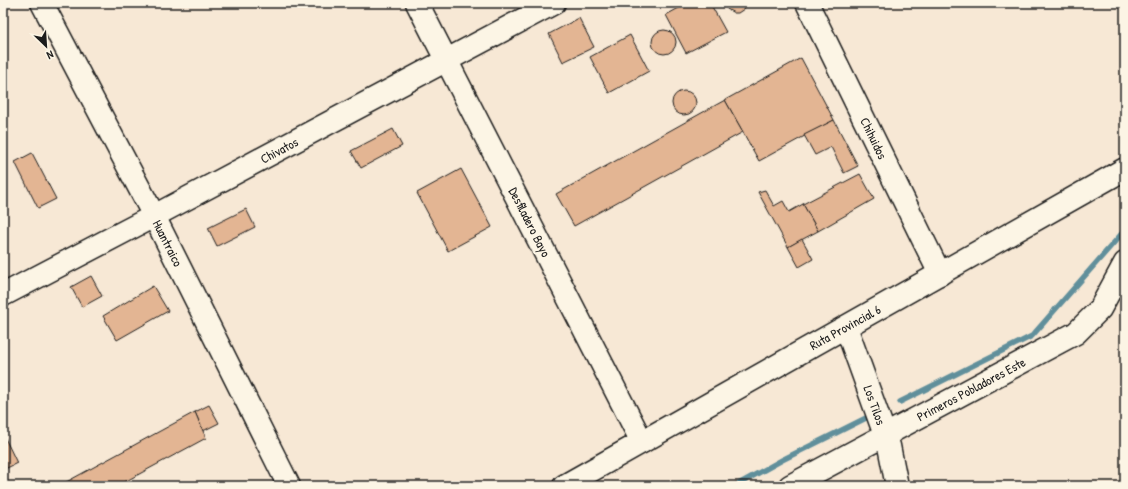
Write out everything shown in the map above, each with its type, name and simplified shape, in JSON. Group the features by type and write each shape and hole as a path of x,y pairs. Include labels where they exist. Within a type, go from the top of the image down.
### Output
{"street":[{"name":"Huantraico","path":"42,3 154,216 289,486"},
{"name":"Desfiladero Bayo","path":"417,3 642,442"},
{"name":"Chivatos","path":"3,295 554,3"},
{"name":"Chihuidos","path":"807,3 940,274"},
{"name":"Ruta Provincial 6","path":"564,486 1125,169"},
{"name":"Primeros Pobladores Este","path":"790,486 1076,333 1100,308 1125,263"},
{"name":"Los Tilos","path":"846,327 889,446 897,486"}],"building":[{"path":"688,3 710,3 726,32 686,53 666,15"},
{"path":"724,3 747,3 744,9 738,13 734,13 727,9"},
{"path":"579,18 594,47 563,62 549,34"},
{"path":"664,30 672,34 676,42 672,50 664,54 656,50 652,42 656,34"},
{"path":"630,35 649,71 609,93 590,57"},
{"path":"801,58 834,120 759,161 725,100"},
{"path":"684,91 692,95 696,103 692,111 684,115 676,111 672,103 676,95"},
{"path":"725,100 743,132 574,226 556,194"},
{"path":"834,120 858,166 844,173 831,147 815,155 804,135"},
{"path":"393,129 402,146 361,168 351,151"},
{"path":"32,153 56,199 38,208 15,162"},
{"path":"461,169 492,227 448,251 417,193"},
{"path":"860,174 874,199 818,231 803,204"},
{"path":"765,190 774,206 783,201 789,212 803,204 818,231 788,247 758,192"},
{"path":"246,209 255,227 217,246 208,228"},
{"path":"802,239 813,259 799,267 788,247"},
{"path":"91,276 102,296 82,307 71,287"},
{"path":"153,286 168,311 117,340 103,316"},
{"path":"209,405 219,423 203,431 195,412"},
{"path":"195,412 206,438 117,486 59,486"},
{"path":"3,434 17,463 3,470"}],"waterway":[{"path":"900,402 1032,336 1125,230"},
{"path":"735,486 782,460 868,417"}]}
